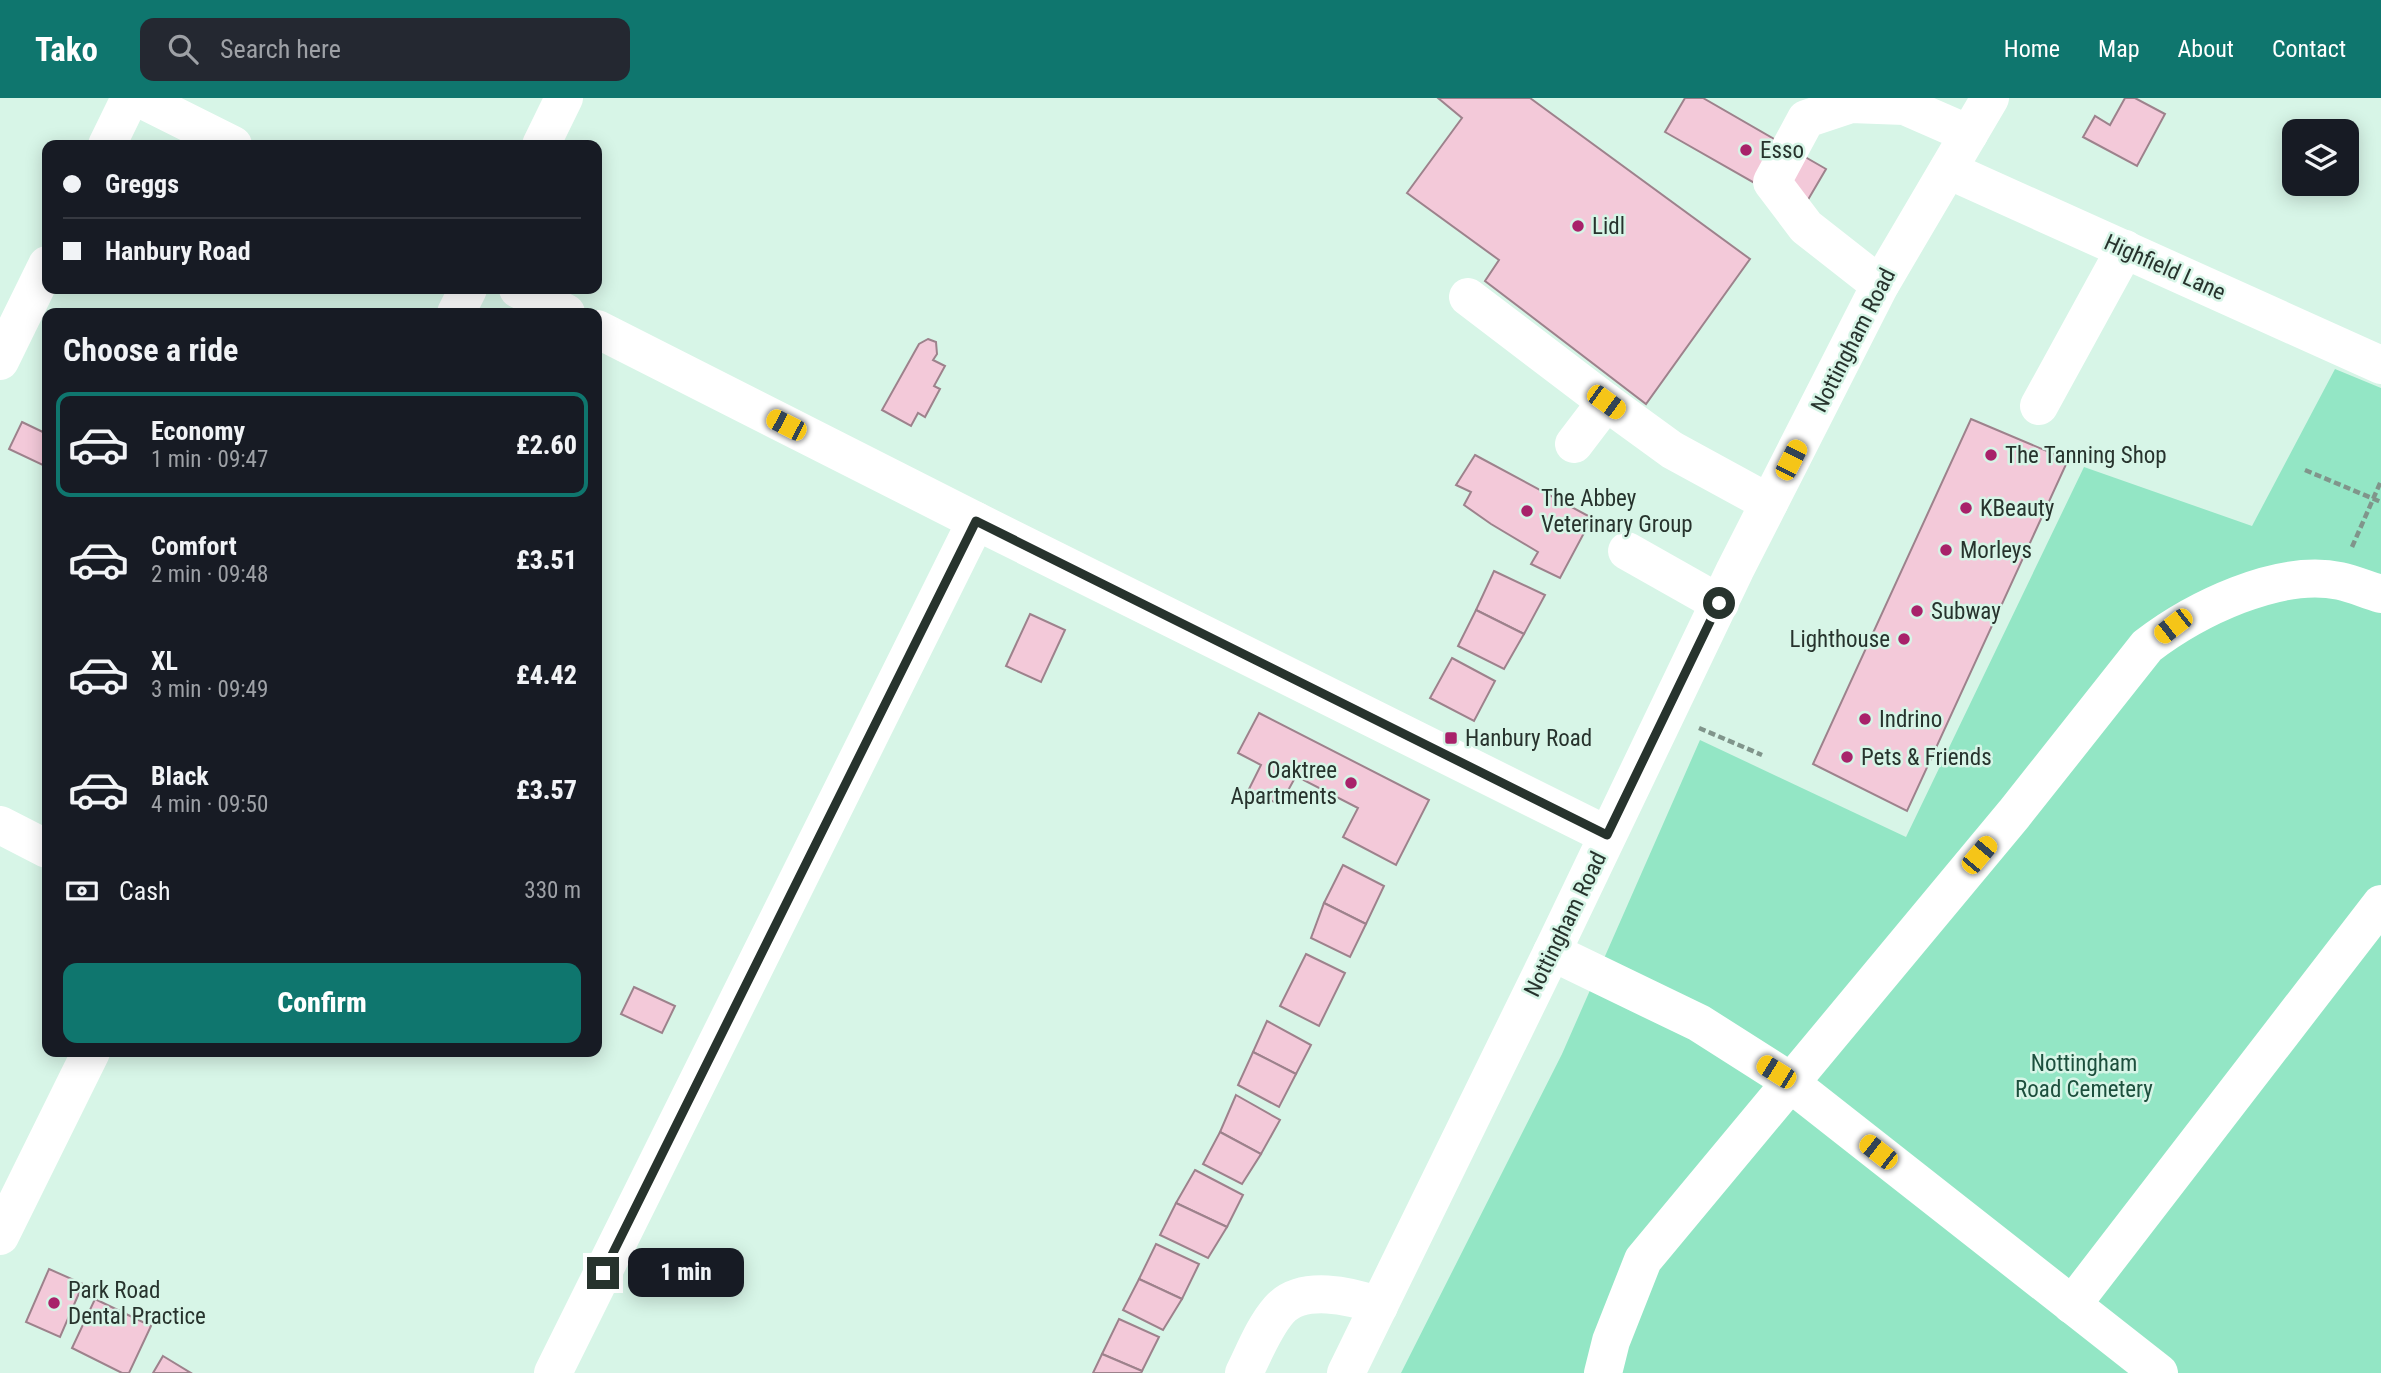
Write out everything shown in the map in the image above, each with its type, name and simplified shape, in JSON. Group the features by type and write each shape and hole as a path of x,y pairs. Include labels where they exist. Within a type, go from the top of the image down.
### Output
{"street":[{"path":"109,140 130,98"},
{"path":"139,98 223,140"},
{"path":"544,140 565,98"},
{"name":"Nottingham Road","path":"1346,1373 1769,503 1880,285 1990,98"},
{"path":"1880,285 1806,227 1772,182 1807,119 1850,104 1905,106 1969,134"},
{"name":"Highfield Lane","path":"1948,170 2381,365"},
{"path":"2039,406 2125,249"},
{"path":"0,360 42,275"},
{"path":"528,294 556,308"},
{"path":"1468,297 1672,450 1769,503"},
{"path":"602,332 1607,835"},
{"path":"1574,444 1606,402"},
{"path":"553,1373 976,521"},
{"path":"1627,551 1719,603"},
{"path":"1603,1373 1611,1341 1643,1260 2014,814 2147,646 2173,626 2211,605 2266,586 2312,579 2339,581 2381,594"},
{"path":"0,825 42,846"},
{"path":"2072,1305 2381,904"},
{"path":"1552,952 1699,1023 1776,1072 2159,1373"},
{"path":"0,1236 89,1057"},
{"path":"1244,1373 1271,1322 1280,1309 1292,1300 1306,1296 1340,1295 1379,1306"}],"path":[{"path":"2305,470 2381,502"},
{"path":"2339,581 2381,481"},
{"path":"1666,713 1762,755"}],"green space":[{"name":"Nottingham Road Cemetery","path":"2335,369 2381,388 2381,1373 1401,1373 1562,1054 1700,740 1906,837 2084,467 2252,526"}],"building":[{"name":"Lidl","path":"1438,98 1530,98 1750,259 1646,404 1485,281 1499,260 1407,193 1462,118"},
{"name":"Esso","path":"1685,98 1703,98 1826,169 1802,210 1665,132"},
{"path":"2125,98 2135,98 2165,114 2137,166 2083,137 2095,116 2110,125"},
{"path":"928,339 936,342 937,354 933,360 945,366 934,386 940,389 925,417 918,413 911,426 882,410 919,344"},
{"path":"1971,419 2068,460 1907,811 1813,764"},
{"path":"22,422 42,432 42,465 9,449"},
{"name":"The Abbey Veterinary Group","path":"1475,455 1592,518 1560,578 1531,564 1538,552 1464,505 1471,492 1456,485"},
{"path":"1494,571 1545,595 1524,634 1476,610"},
{"path":"1476,610 1524,634 1504,669 1458,646"},
{"path":"1030,614 1065,630 1041,682 1006,666"},
{"path":"1452,658 1495,681 1474,721 1430,698"},
{"name":"Oaktree Apartments","path":"1259,713 1429,800 1396,865 1343,837 1358,808 1296,776 1280,805 1249,789 1261,765 1238,753"},
{"path":"1343,865 1384,886 1366,924 1324,903"},
{"path":"1324,903 1366,924 1350,957 1311,938"},
{"path":"1306,954 1345,973 1319,1026 1280,1006"},
{"path":"634,987 675,1006 662,1033 621,1014"},
{"path":"1267,1021 1311,1045 1296,1074 1253,1052"},
{"path":"1253,1052 1296,1074 1279,1107 1238,1085"},
{"path":"1236,1095 1280,1120 1261,1154 1220,1132"},
{"path":"1220,1132 1261,1154 1242,1184 1203,1164"},
{"path":"1195,1170 1243,1195 1227,1227 1176,1203"},
{"path":"1176,1203 1227,1227 1208,1258 1160,1235"},
{"path":"1156,1244 1199,1264 1182,1299 1139,1279"},
{"name":"Park Road Dental Practice","path":"49,1269 83,1284 60,1337 26,1322"},
{"path":"1139,1279 1182,1299 1163,1330 1123,1310"},
{"path":"95,1299 151,1326 129,1373 122,1373 72,1348"},
{"path":"1119,1319 1159,1337 1142,1371 1102,1354"},
{"path":"1102,1354 1142,1371 1093,1373"},
{"path":"163,1356 191,1373 153,1373"}],"place":[{"name":"Esso","path":"1746,150"},
{"name":"Lidl","path":"1578,226"},
{"name":"The Tanning Shop","path":"1991,455"},
{"name":"KBeauty","path":"1966,508"},
{"name":"The Abbey Veterinary Group","path":"1527,511"},
{"name":"Morleys","path":"1946,550"},
{"name":"Subway","path":"1917,611"},
{"name":"Lighthouse","path":"1904,639"},
{"name":"Indrino","path":"1865,719"},
{"name":"Hanbury Road","path":"1451,738"},
{"name":"Pets & Friends","path":"1847,757"},
{"name":"Oaktree Apartments","path":"1351,783"},
{"name":"Park Road Dental Practice","path":"54,1303"}],"route":[{"path":"603,1273 976,521 1607,835 1719,603"}]}
